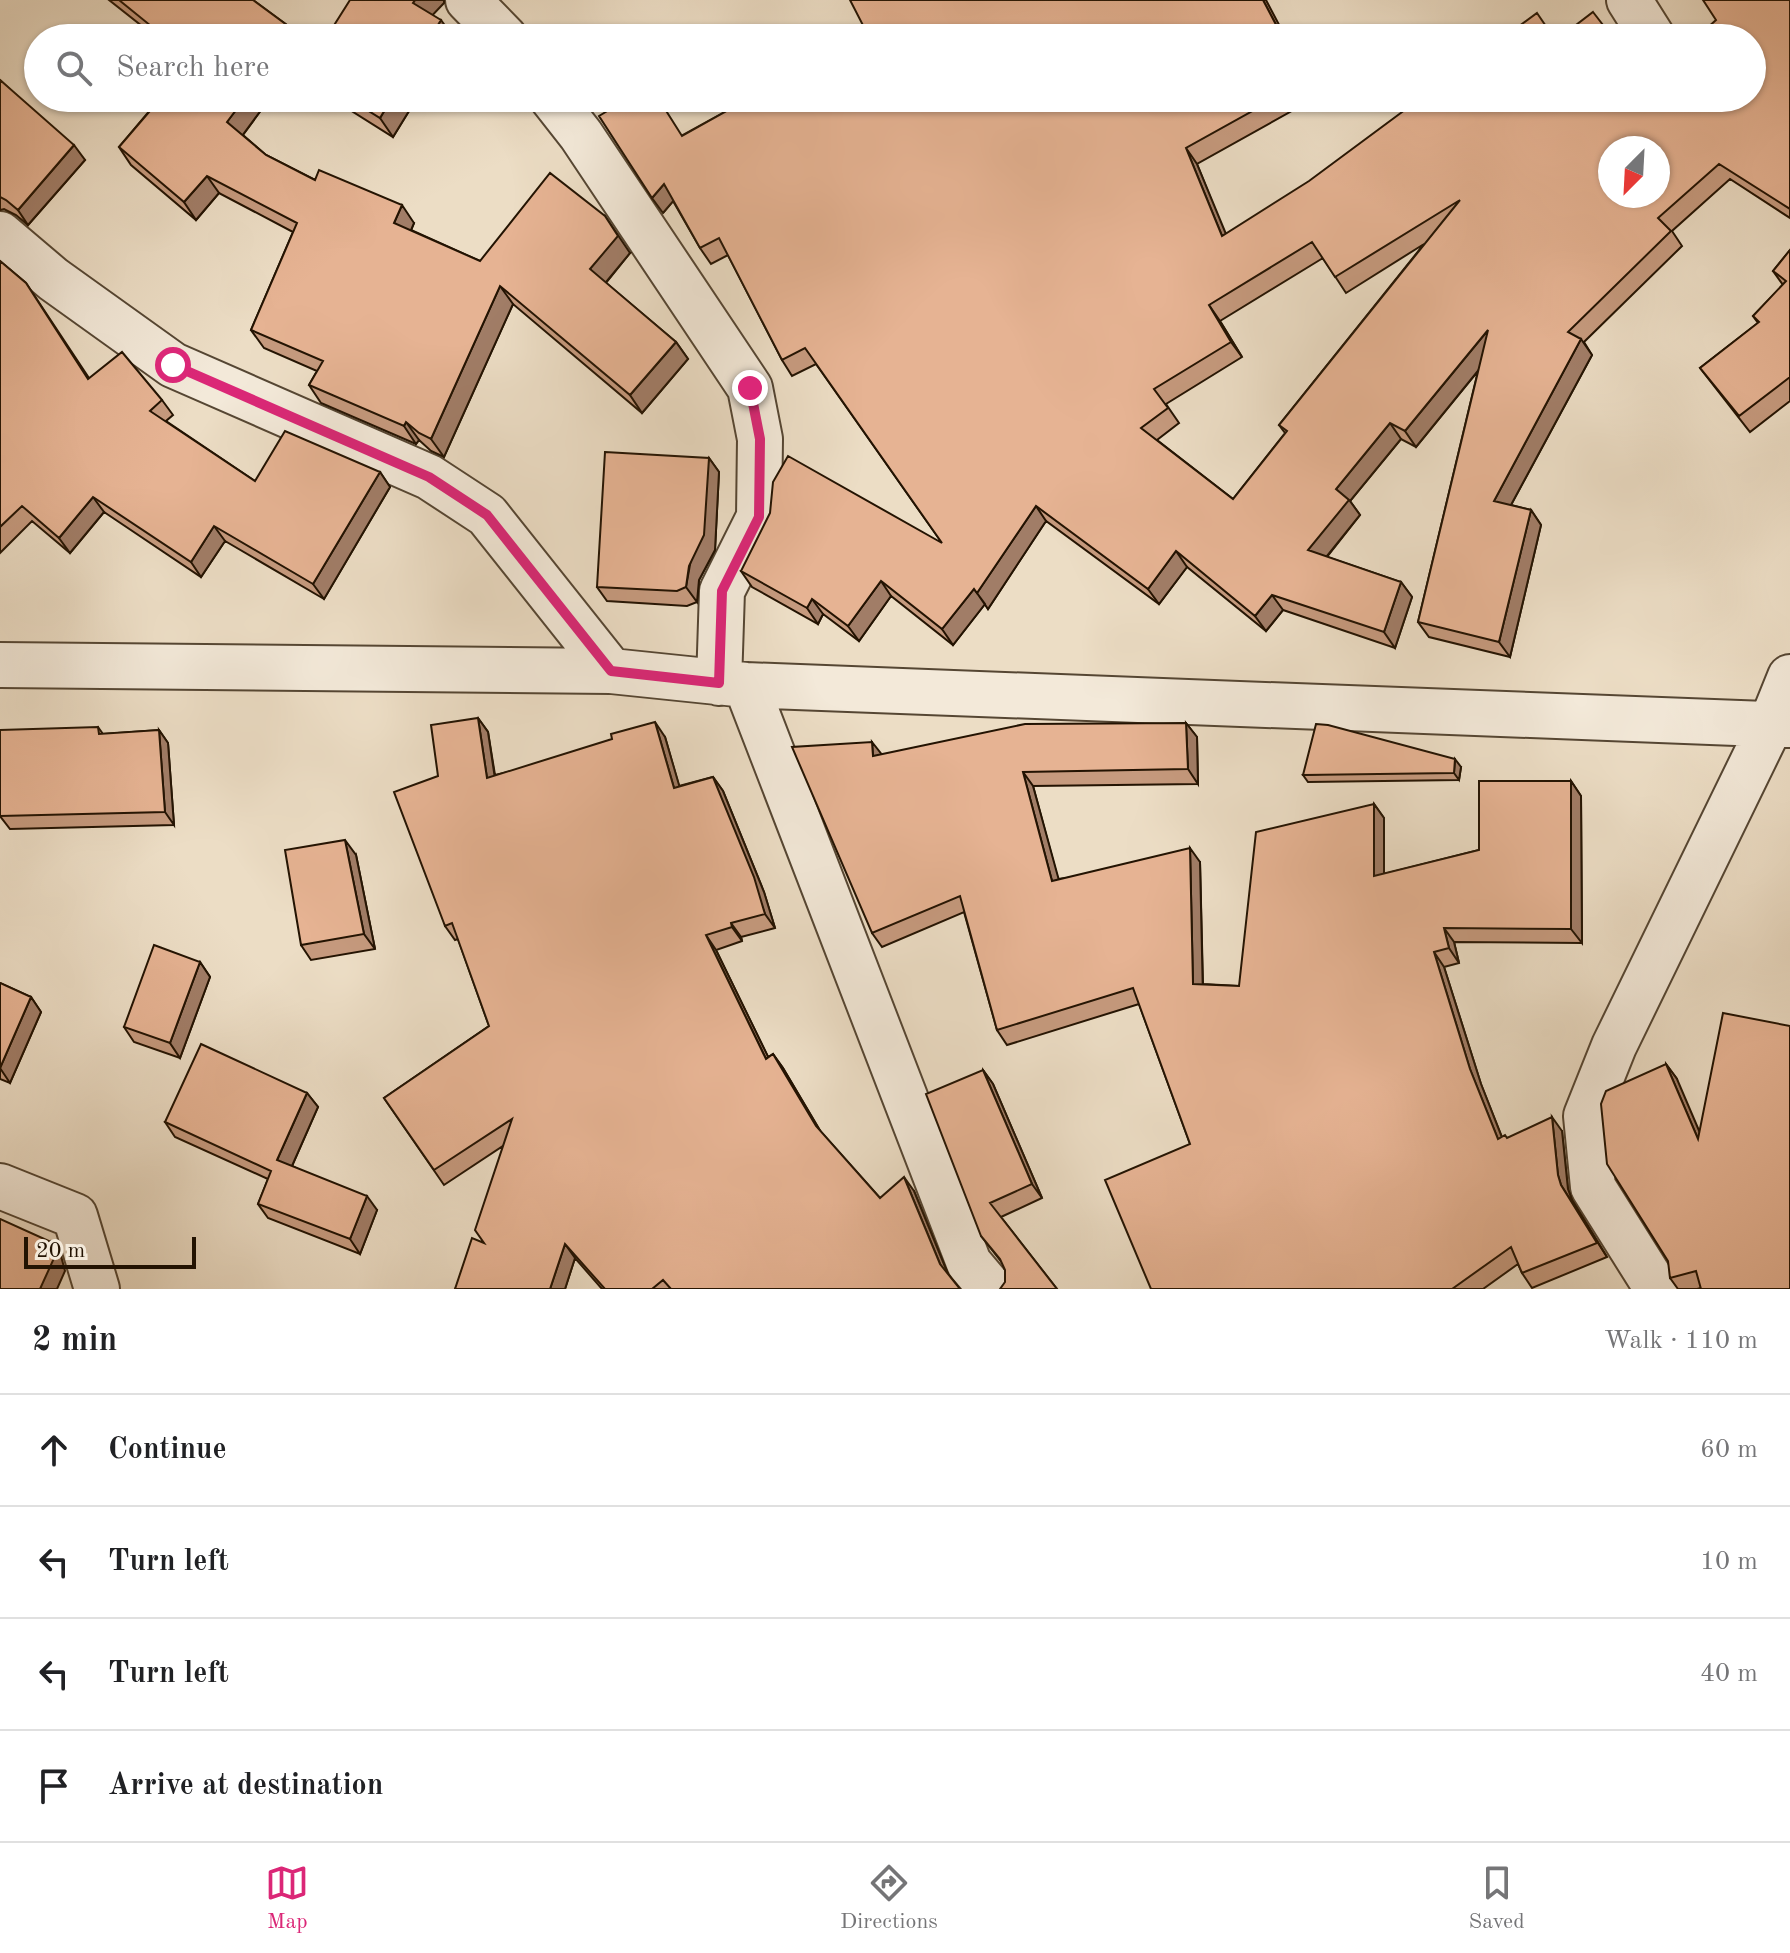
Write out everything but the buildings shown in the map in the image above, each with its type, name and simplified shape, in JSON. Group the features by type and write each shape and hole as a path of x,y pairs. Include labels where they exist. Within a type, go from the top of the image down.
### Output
{"street":[{"path":"468,0 491,24"},
{"path":"1629,0 1644,24"},
{"path":"563,112 750,388 760,439 759,517 722,591 732,684 969,1263 991,1289"},
{"path":"0,234 53,279 173,365 429,477 487,515 611,671"},
{"path":"0,665 611,671 732,684 1780,725"},
{"path":"1657,1289 1593,1187 1586,1116 1614,1046 1780,725 1790,677"},
{"path":"0,1186 75,1216 97,1289"}],"route":[{"path":"173,365 429,477 487,515 611,671 719,683 722,591 759,517 760,439 750,388"}]}
